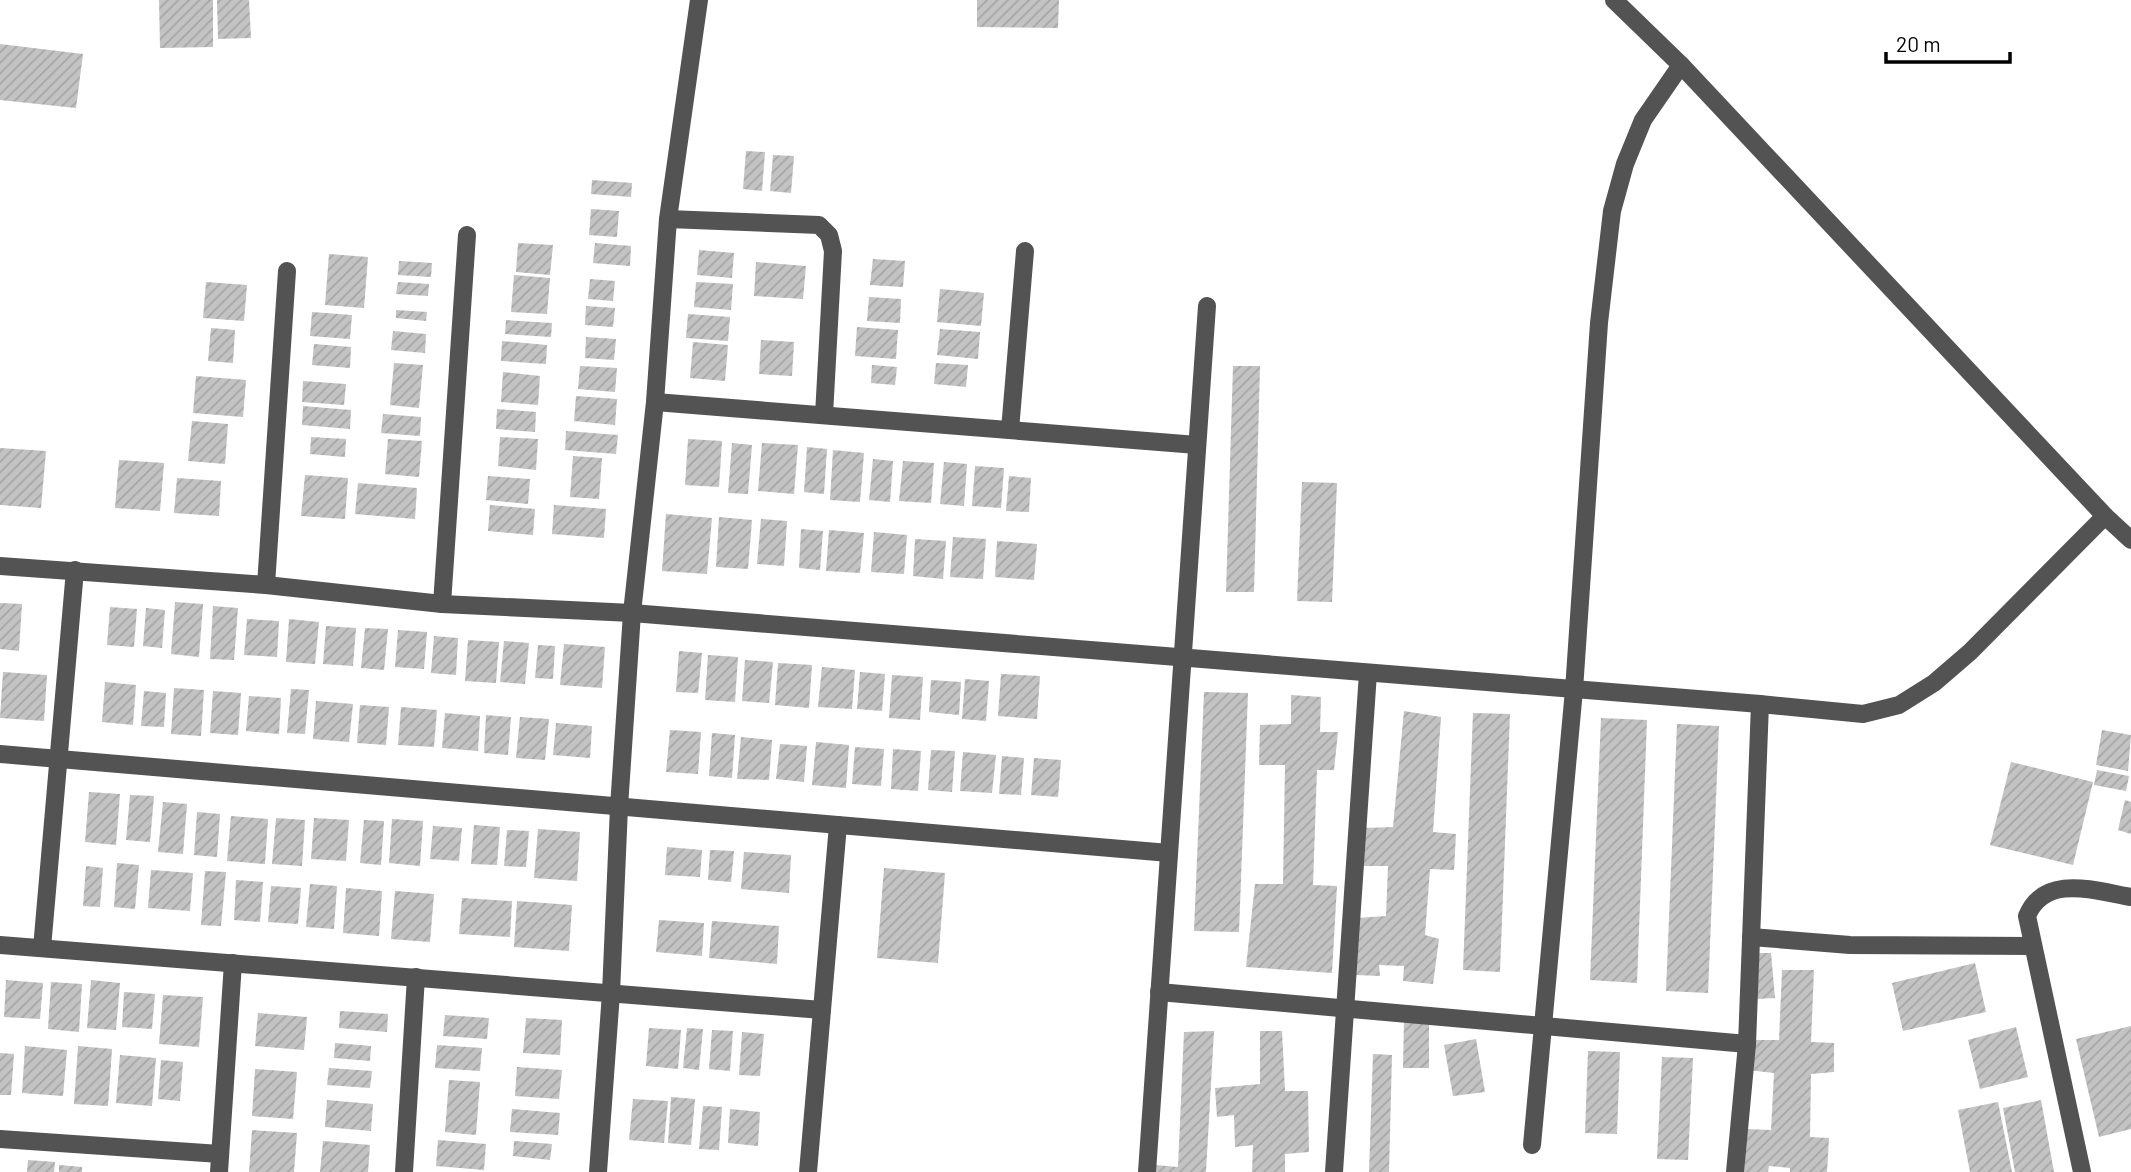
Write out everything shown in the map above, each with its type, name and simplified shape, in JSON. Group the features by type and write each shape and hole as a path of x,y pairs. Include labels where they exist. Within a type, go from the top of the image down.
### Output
{"street":[{"path":"598,1172 611,993 619,807 632,613 655,402 668,219 699,0"},
{"path":"1614,0 1682,65 2105,516 2131,540"},
{"path":"1532,1145 1574,690 1599,323 1612,211 1625,164 1643,120 1682,65"},
{"path":"668,219 819,225 829,235 833,251 824,415"},
{"path":"442,604 467,235"},
{"path":"1010,430 1025,251"},
{"path":"266,585 287,271"},
{"path":"1147,1172 1207,306"},
{"path":"655,402 1197,445"},
{"path":"0,566 266,585 442,604 632,613 1183,657 1760,704 1863,715 1899,705 1934,683 1970,652 2105,516"},
{"path":"42,948 75,570"},
{"path":"1334,1172 1368,673"},
{"path":"1735,1172 1747,1044 1760,704"},
{"path":"0,754 1169,853"},
{"path":"808,1172 838,825"},
{"path":"2082,1172 2027,916 2032,903 2043,895 2076,887 2131,897"},
{"path":"1751,937 1850,945 2033,946"},
{"path":"0,944 822,1010"},
{"path":"0,1139 220,1163 233,963"},
{"path":"404,1172 416,977"},
{"path":"1160,992 1747,1044"}],"building":[{"path":"159,0 213,0 213,47 160,48"},
{"path":"217,0 249,0 251,38 218,39"},
{"path":"977,0 1059,0 1058,28 977,27"},
{"path":"0,44 83,54 76,108 0,100"},
{"path":"746,151 765,152 762,191 743,189"},
{"path":"773,155 794,156 791,193 770,191"},
{"path":"592,180 632,183 631,197 591,194"},
{"path":"591,209 619,211 617,237 589,235"},
{"path":"518,243 553,245 550,275 516,272"},
{"path":"595,243 631,246 630,266 593,263"},
{"path":"699,250 734,253 732,278 697,275"},
{"path":"329,254 368,257 364,308 325,305"},
{"path":"873,259 905,261 903,287 870,285"},
{"path":"399,261 432,263 431,277 398,275"},
{"path":"756,262 806,266 803,299 754,296"},
{"path":"514,275 550,278 547,314 511,312"},
{"path":"590,279 615,281 613,301 588,299"},
{"path":"206,282 247,285 244,321 203,318"},
{"path":"398,282 429,284 428,296 396,294"},
{"path":"696,282 733,284 731,310 694,307"},
{"path":"940,289 984,293 981,326 937,322"},
{"path":"869,297 901,299 900,323 867,321"},
{"path":"586,306 615,308 613,327 585,325"},
{"path":"396,310 427,312 426,321 396,318"},
{"path":"312,312 352,315 350,339 310,336"},
{"path":"688,314 730,317 728,341 686,338"},
{"path":"506,320 552,323 551,337 505,334"},
{"path":"857,327 898,330 896,359 855,356"},
{"path":"211,328 235,330 233,363 208,361"},
{"path":"940,329 980,332 978,359 937,355"},
{"path":"393,331 426,334 425,353 391,350"},
{"path":"586,337 616,339 614,360 585,358"},
{"path":"761,340 794,342 792,376 759,374"},
{"path":"502,341 547,345 546,364 501,361"},
{"path":"693,342 728,345 725,381 690,378"},
{"path":"314,344 351,347 350,368 312,365"},
{"path":"394,363 423,365 419,408 390,405"},
{"path":"936,363 968,365 966,387 934,384"},
{"path":"872,365 897,367 895,385 871,383"},
{"path":"580,366 617,368 615,392 578,389"},
{"path":"1233,366 1260,366 1254,592 1226,592"},
{"path":"503,372 540,376 538,405 501,402"},
{"path":"196,376 246,380 243,417 193,413"},
{"path":"303,381 346,384 344,405 302,402"},
{"path":"576,396 617,399 615,425 574,421"},
{"path":"303,406 351,410 350,429 302,425"},
{"path":"497,409 536,412 535,432 496,429"},
{"path":"383,414 421,417 420,436 381,433"},
{"path":"192,421 228,424 225,464 188,461"},
{"path":"566,431 618,435 616,454 565,450"},
{"path":"311,437 346,439 345,457 310,454"},
{"path":"500,437 538,439 536,470 498,466"},
{"path":"388,439 422,441 419,477 385,474"},
{"path":"688,439 722,441 719,487 685,485"},
{"path":"732,443 752,445 748,494 728,493"},
{"path":"762,443 798,445 794,494 758,491"},
{"path":"807,447 827,449 824,494 804,492"},
{"path":"0,448 46,451 41,508 0,505"},
{"path":"833,450 864,453 860,502 830,500"},
{"path":"573,456 602,458 599,499 570,497"},
{"path":"873,459 893,461 890,502 869,500"},
{"path":"119,460 164,463 160,511 115,508"},
{"path":"903,461 934,463 931,503 899,501"},
{"path":"944,462 967,464 964,506 940,504"},
{"path":"975,466 1004,468 1001,508 972,506"},
{"path":"305,475 348,478 345,519 301,516"},
{"path":"488,476 530,479 528,504 486,500"},
{"path":"1009,476 1031,478 1029,512 1006,511"},
{"path":"177,478 221,481 219,516 174,513"},
{"path":"1302,482 1337,483 1332,602 1297,601"},
{"path":"358,483 417,488 415,519 355,514"},
{"path":"490,505 535,509 533,535 488,531"},
{"path":"554,505 606,509 604,538 552,534"},
{"path":"666,514 712,518 707,574 662,571"},
{"path":"719,517 752,520 748,569 716,567"},
{"path":"761,519 787,521 784,566 757,564"},
{"path":"801,529 823,531 820,570 799,568"},
{"path":"829,530 864,533 860,573 826,571"},
{"path":"874,532 907,535 904,574 871,572"},
{"path":"953,537 986,539 983,579 950,577"},
{"path":"915,539 946,541 943,579 913,576"},
{"path":"997,541 1037,544 1034,580 995,577"},
{"path":"175,602 203,604 199,657 171,654"},
{"path":"0,603 22,604 19,651 0,649"},
{"path":"213,606 238,608 234,660 210,659"},
{"path":"110,607 137,609 134,647 107,645"},
{"path":"146,608 165,610 162,648 143,646"},
{"path":"247,619 279,621 277,657 244,655"},
{"path":"289,619 319,622 315,664 286,662"},
{"path":"326,626 356,628 353,666 323,664"},
{"path":"365,628 388,629 384,670 361,668"},
{"path":"398,630 427,632 424,669 395,667"},
{"path":"434,636 458,638 456,675 431,673"},
{"path":"468,640 499,642 496,683 465,681"},
{"path":"504,641 529,643 525,684 500,682"},
{"path":"564,644 605,647 602,688 560,685"},
{"path":"538,645 555,646 553,679 535,678"},
{"path":"679,651 702,653 698,693 676,692"},
{"path":"708,655 738,657 735,702 705,700"},
{"path":"745,660 773,662 769,703 742,701"},
{"path":"778,663 812,665 809,708 775,705"},
{"path":"822,667 855,670 852,709 818,707"},
{"path":"3,672 47,675 44,721 0,718"},
{"path":"860,672 885,674 882,711 857,709"},
{"path":"1001,674 1040,676 1037,719 998,716"},
{"path":"892,675 923,677 920,720 889,718"},
{"path":"965,679 989,681 986,721 962,719"},
{"path":"931,680 961,682 959,715 929,712"},
{"path":"105,682 136,685 133,725 102,722"},
{"path":"174,688 204,690 201,736 171,734"},
{"path":"291,689 309,690 305,734 287,733"},
{"path":"144,691 166,693 164,727 141,726"},
{"path":"213,691 241,693 238,735 210,733"},
{"path":"1204,692 1248,693 1239,932 1194,931"},
{"path":"1291,695 1321,697 1320,732 1338,732 1334,770 1317,770 1313,885 1337,886 1332,973 1246,967 1255,884 1283,884 1285,765 1259,765 1260,725 1291,724"},
{"path":"249,696 281,698 279,734 246,731"},
{"path":"316,701 353,704 349,742 313,739"},
{"path":"360,705 389,707 386,745 357,743"},
{"path":"401,707 437,710 434,747 398,745"},
{"path":"1404,711 1441,717 1433,832 1456,834 1454,870 1430,869 1425,935 1439,939 1433,984 1403,981 1404,966 1379,965 1380,976 1356,975 1357,918 1386,916 1388,866 1364,866 1363,828 1393,827"},
{"path":"445,713 480,716 478,751 442,748"},
{"path":"1473,713 1510,714 1500,972 1463,970"},
{"path":"486,715 511,717 508,755 484,753"},
{"path":"520,717 549,719 545,760 516,758"},
{"path":"1601,718 1647,720 1637,983 1590,980"},
{"path":"556,723 592,726 590,758 553,755"},
{"path":"1677,724 1719,726 1708,993 1666,991"},
{"path":"670,730 701,732 698,774 666,772"},
{"path":"2102,730 2131,735 2128,771 2096,765"},
{"path":"712,733 735,735 732,778 709,776"},
{"path":"741,737 772,740 769,780 737,779"},
{"path":"816,742 849,745 846,788 812,785"},
{"path":"780,744 807,746 804,782 776,779"},
{"path":"855,747 884,749 881,786 852,784"},
{"path":"893,749 921,751 918,791 891,789"},
{"path":"931,750 955,751 952,792 928,790"},
{"path":"963,752 996,755 992,793 960,791"},
{"path":"1002,756 1024,758 1021,795 999,794"},
{"path":"1034,758 1061,760 1058,797 1031,795"},
{"path":"2011,762 2093,782 2073,865 1990,845"},
{"path":"2097,770 2129,776 2126,791 2094,785"},
{"path":"89,792 120,794 116,845 85,842"},
{"path":"130,795 154,796 150,842 126,840"},
{"path":"2125,800 2131,802 2131,834 2118,830"},
{"path":"163,802 187,804 183,854 158,852"},
{"path":"197,812 220,814 217,857 194,855"},
{"path":"231,816 268,819 265,864 227,861"},
{"path":"276,818 305,820 302,866 272,864"},
{"path":"314,818 349,820 346,861 311,859"},
{"path":"392,819 423,821 420,866 389,863"},
{"path":"364,820 384,821 381,865 360,863"},
{"path":"474,825 500,827 497,865 471,864"},
{"path":"433,826 462,828 459,861 430,859"},
{"path":"538,829 580,832 577,881 534,878"},
{"path":"507,830 529,831 526,867 504,866"},
{"path":"667,847 702,850 700,877 665,875"},
{"path":"710,850 734,851 731,882 708,880"},
{"path":"744,852 791,855 789,893 741,889"},
{"path":"117,863 139,865 135,909 114,907"},
{"path":"86,866 103,868 100,907 83,906"},
{"path":"884,868 945,873 938,963 877,958"},
{"path":"151,870 193,873 190,911 148,908"},
{"path":"205,871 226,872 221,926 201,925"},
{"path":"236,880 263,882 260,922 234,920"},
{"path":"310,884 337,886 334,929 306,927"},
{"path":"271,886 301,888 298,924 268,922"},
{"path":"346,888 382,891 379,936 343,933"},
{"path":"395,891 434,894 430,942 391,939"},
{"path":"462,898 512,901 510,937 459,934"},
{"path":"517,901 572,905 569,951 514,947"},
{"path":"659,920 704,923 702,956 656,952"},
{"path":"712,921 779,926 777,964 709,958"},
{"path":"1754,953 1771,953 1775,998 1757,999"},
{"path":"1975,963 1986,1012 1903,1031 1892,983"},
{"path":"1782,970 1814,970 1811,1042 1834,1043 1834,1072 1811,1074 1810,1137 1829,1138 1827,1172 1790,1172 1790,1168 1769,1166 1768,1172 1744,1172 1746,1129 1771,1130 1774,1073 1748,1070 1750,1040 1779,1040"},
{"path":"6,980 43,983 40,1019 4,1017"},
{"path":"91,980 120,983 116,1030 87,1028"},
{"path":"51,982 82,984 79,1032 48,1029"},
{"path":"124,992 155,994 152,1029 122,1027"},
{"path":"163,995 203,997 199,1047 159,1044"},
{"path":"340,1011 388,1014 387,1032 339,1028"},
{"path":"258,1013 307,1017 304,1050 255,1046"},
{"path":"445,1015 489,1018 487,1039 443,1036"},
{"path":"526,1018 562,1020 560,1055 523,1053"},
{"path":"1404,1019 1429,1019 1429,1068 1403,1068"},
{"path":"2131,1026 2131,1129 2099,1137 2076,1039"},
{"path":"2016,1027 2028,1077 1980,1089 1968,1040"},
{"path":"649,1028 681,1030 678,1069 646,1066"},
{"path":"687,1028 703,1029 699,1070 683,1068"},
{"path":"712,1030 733,1031 730,1071 709,1069"},
{"path":"1214,1031 1206,1172 1154,1172 1156,1165 1178,1167 1184,1032"},
{"path":"1260,1031 1282,1031 1285,1091 1308,1091 1309,1152 1285,1154 1285,1172 1252,1172 1253,1145 1235,1147 1234,1115 1217,1117 1215,1088 1260,1084"},
{"path":"742,1032 764,1034 760,1076 739,1075"},
{"path":"1476,1039 1485,1092 1453,1096 1444,1045"},
{"path":"335,1043 371,1046 370,1061 334,1058"},
{"path":"437,1045 482,1048 480,1071 435,1068"},
{"path":"25,1046 67,1050 63,1096 22,1093"},
{"path":"78,1046 112,1049 108,1106 74,1104"},
{"path":"1588,1051 1620,1052 1617,1134 1585,1133"},
{"path":"0,1053 14,1054 11,1095 0,1095"},
{"path":"1373,1054 1392,1055 1389,1172 1369,1172"},
{"path":"120,1055 156,1058 152,1106 116,1103"},
{"path":"1662,1057 1693,1058 1688,1160 1657,1159"},
{"path":"161,1060 183,1062 180,1101 158,1099"},
{"path":"517,1067 562,1070 559,1099 515,1096"},
{"path":"329,1068 372,1071 370,1088 327,1085"},
{"path":"255,1069 297,1072 293,1119 252,1116"},
{"path":"449,1080 480,1082 476,1135 445,1132"},
{"path":"671,1097 695,1099 691,1145 668,1143"},
{"path":"633,1099 668,1101 664,1143 629,1140"},
{"path":"327,1100 373,1104 371,1131 325,1127"},
{"path":"2041,1100 2054,1172 2015,1172 2003,1108"},
{"path":"1998,1102 2012,1172 1970,1172 1958,1110"},
{"path":"703,1106 722,1107 719,1150 699,1149"},
{"path":"512,1109 560,1113 558,1135 510,1132"},
{"path":"730,1109 760,1112 758,1146 728,1143"},
{"path":"252,1130 297,1133 294,1172 249,1172"},
{"path":"438,1140 486,1144 484,1170 436,1166"},
{"path":"323,1141 370,1145 368,1172 320,1172"},
{"path":"514,1141 552,1144 550,1160 513,1156"},
{"path":"28,1160 55,1162 54,1172 27,1172"},
{"path":"59,1165 82,1167 82,1172 59,1172"}]}
